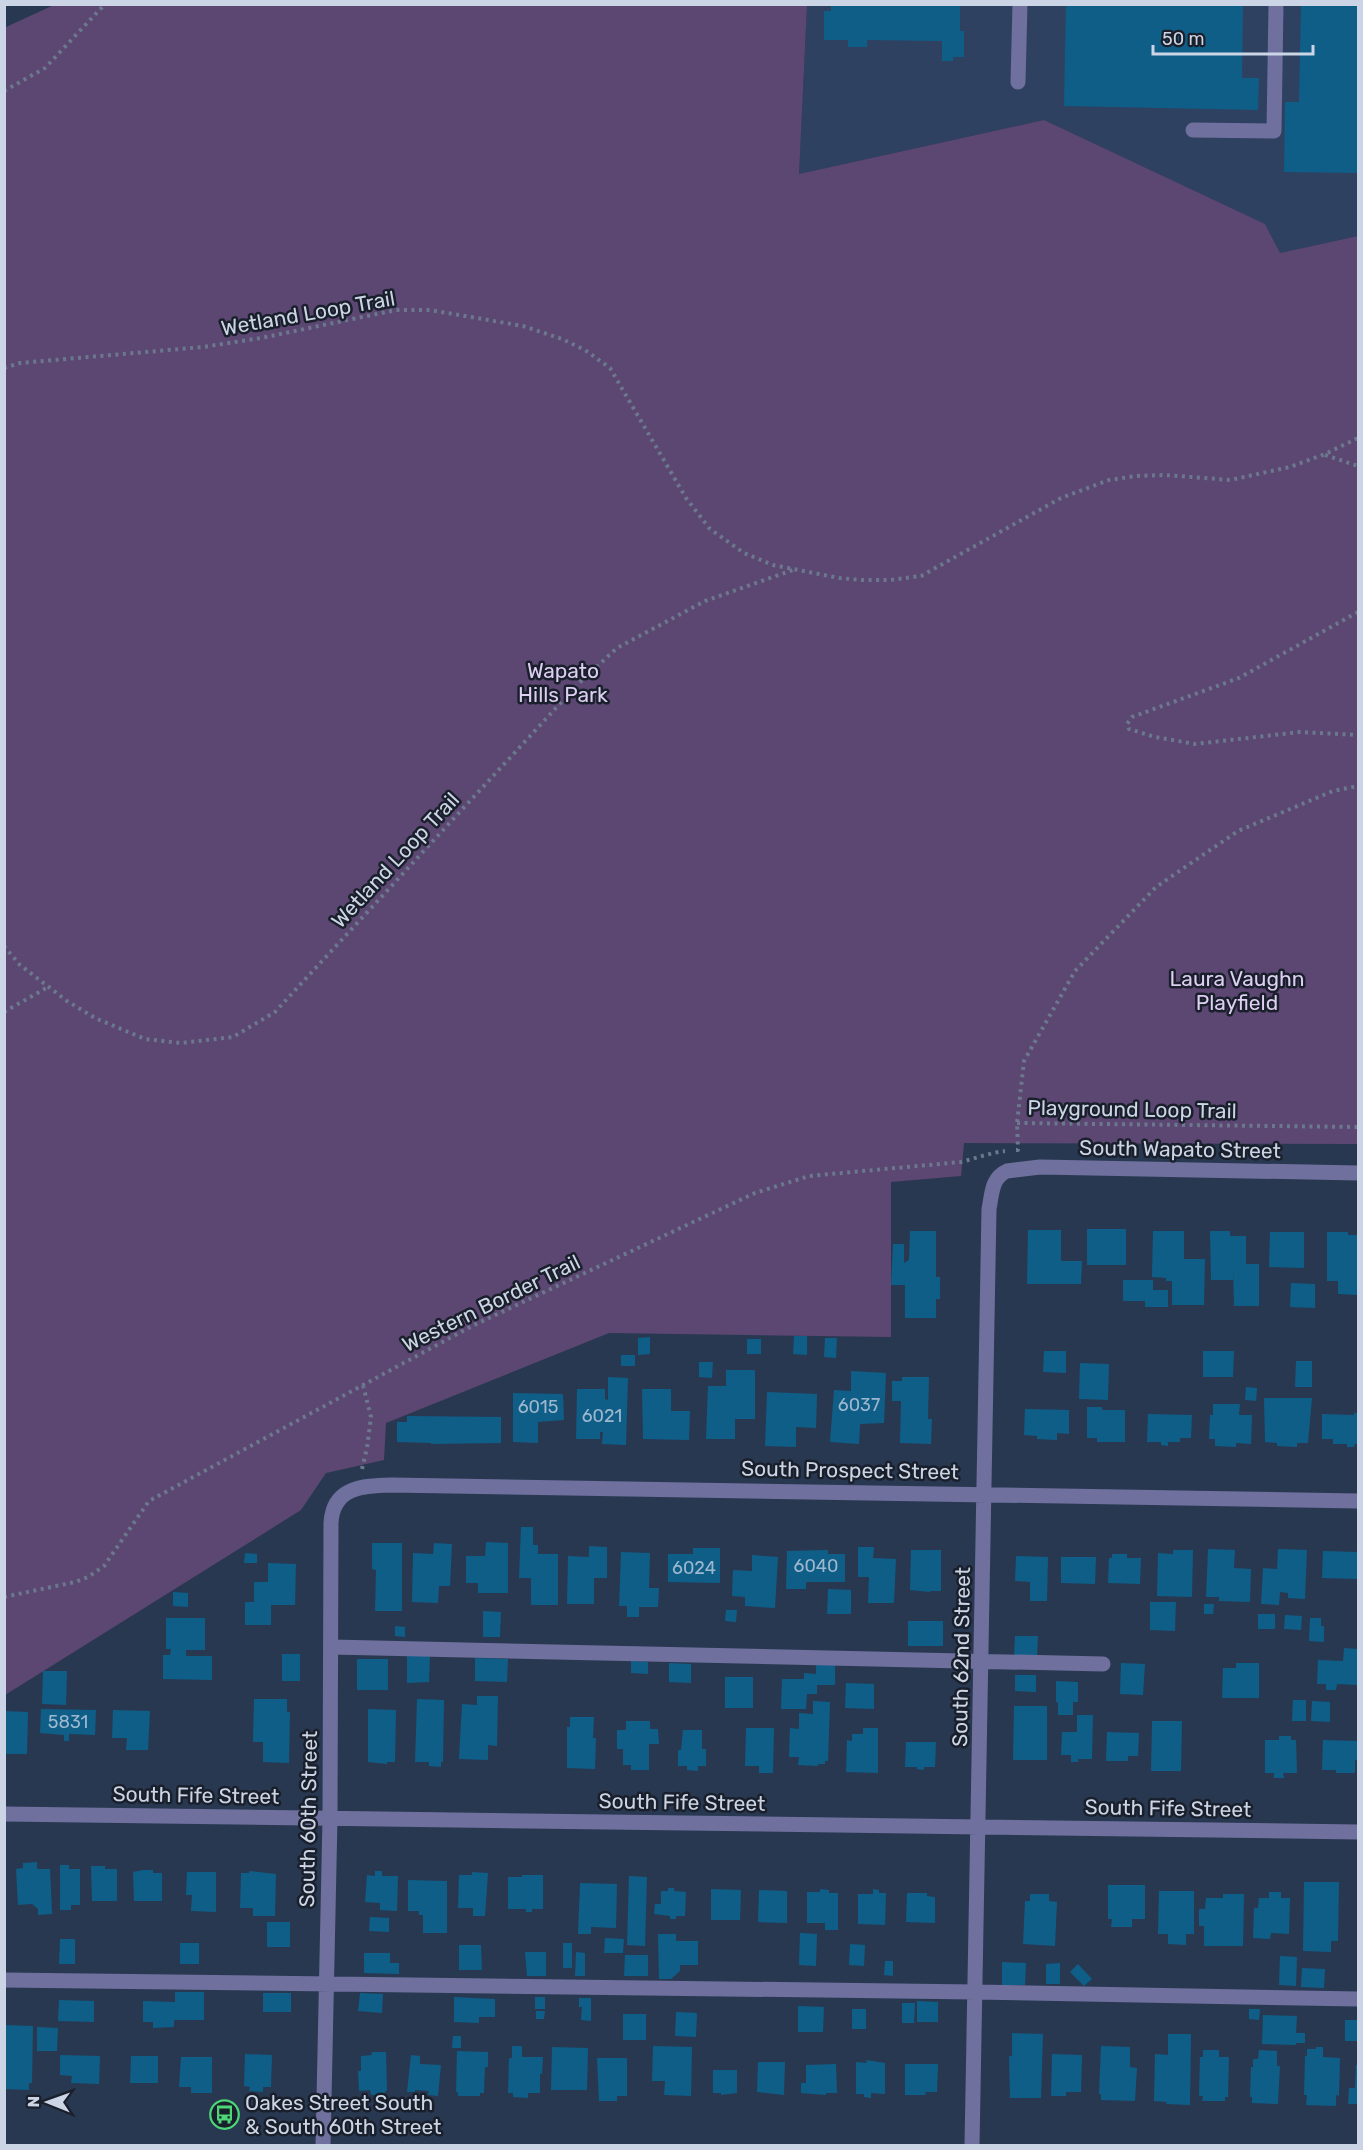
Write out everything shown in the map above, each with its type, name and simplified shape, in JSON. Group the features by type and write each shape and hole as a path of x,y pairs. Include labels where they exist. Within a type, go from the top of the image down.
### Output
{"street":[{"path":"1018,82 1020,4"},
{"path":"1193,130 1274,131 1276,4"},
{"name":"South Wapato Street","path":"1001,1173 1013,1169 1040,1167 1359,1173"},
{"name":"South 62nd Street","path":"972,2145 986,1493 989,1209 995,1180 1001,1173"},
{"name":"South Prospect Street","path":"342,1496 357,1488 391,1485 986,1493 1359,1501"},
{"name":"South 60th Street","path":"323,2145 330,1818 332,1512 335,1503 342,1496"},
{"path":"331,1647 1103,1664"},
{"name":"South Fife Street","path":"4,1814 1359,1832"},
{"path":"4,1980 1359,1999"}],"path":[{"path":"4,91 45,68 105,4"},
{"name":"Wetland Loop Trail","path":"4,368 20,363 215,346 396,310 430,310 523,326 562,339 585,350 610,368 686,498 710,529 744,553 773,565 839,578 862,580 890,580 921,576 1061,498 1109,480 1165,475 1230,480 1290,468 1359,438"},
{"path":"1325,454 1359,466"},
{"name":"Wetland Loop Trail","path":"4,946 20,965 67,1001 95,1018 145,1039 181,1043 216,1041 233,1037 275,1012 579,683 617,648 705,601 794,569"},
{"path":"1359,612 1239,678 1132,717 1127,724 1130,729 1155,737 1195,744 1300,732 1359,735"},
{"name":"Playground Loop Trail","path":"1359,786 1333,791 1238,831 1156,887 1075,971 1024,1062 1017,1123 1359,1127"},
{"path":"4,1012 49,987"},
{"name":"Western Border Trail","path":"4,1597 75,1582 88,1577 104,1566 149,1501 472,1326 755,1193 809,1176 961,1162 991,1153 1018,1150 1017,1123"},
{"path":"357,1488 367,1448 371,1417 363,1385"}],"shaded area":[{"path":"807,5 1358,5 1358,236 1280,253 1265,224 1044,120 799,174"}],"green space":[{"name":"Wapato Hills Park","path":"56,4 807,5 799,174 1044,120 1265,224 1280,253 1358,236 1358,1144 964,1143 961,1176 891,1182 891,1337 609,1333 386,1423 384,1460 326,1473 301,1510 5,1695 4,28"}],"building":[{"path":"831,4 960,4 960,31 964,31 964,57 953,57 953,61 942,61 942,41 867,40 867,47 848,47 848,40 824,40 824,11 831,11"},
{"path":"1066,4 1243,4 1242,78 1259,78 1258,110 1064,106"},
{"path":"1301,4 1358,4 1358,173 1284,172 1285,102 1299,102"},
{"path":"1087,1229 1126,1229 1126,1265 1087,1265"},
{"path":"1028,1230 1061,1230 1061,1261 1082,1261 1081,1284 1027,1284"},
{"path":"910,1231 936,1231 936,1277 940,1277 940,1299 936,1299 936,1318 905,1318 905,1285 891,1285 893,1244 904,1244 904,1263 909,1260"},
{"path":"1153,1231 1184,1231 1184,1259 1205,1259 1204,1305 1172,1305 1172,1281 1152,1277"},
{"path":"1210,1231 1230,1231 1230,1236 1246,1236 1246,1264 1259,1264 1259,1306 1234,1306 1233,1268 1233,1280 1211,1280"},
{"path":"1270,1232 1304,1232 1304,1268 1269,1267"},
{"path":"1327,1232 1348,1232 1348,1235 1358,1235 1358,1295 1338,1294 1338,1281 1327,1281"},
{"path":"1123,1280 1153,1280 1153,1290 1168,1290 1168,1307 1145,1307 1145,1301 1123,1301"},
{"path":"1291,1283 1315,1284 1315,1308 1290,1307"},
{"path":"794,1336 807,1336 807,1355 793,1354"},
{"path":"650,1337 650,1354 638,1355 638,1338"},
{"path":"825,1338 837,1338 836,1358 824,1357"},
{"path":"747,1339 761,1339 761,1354 747,1354"},
{"path":"1044,1351 1066,1351 1066,1373 1043,1372"},
{"path":"1203,1351 1234,1351 1233,1377 1203,1377"},
{"path":"621,1355 635,1355 635,1366 621,1366"},
{"path":"1296,1361 1312,1361 1312,1387 1295,1387"},
{"path":"699,1362 713,1362 712,1378 699,1377"},
{"path":"1080,1363 1109,1364 1108,1400 1079,1399"},
{"path":"726,1370 755,1370 755,1419 735,1419 735,1439 706,1439 708,1386 726,1386"},
{"path":"851,1371 886,1373 884,1423 860,1424 859,1444 830,1442 834,1390 851,1391"},
{"path":"608,1377 628,1378 626,1445 602,1444 603,1432 600,1432 600,1439 576,1439 577,1389 605,1389 605,1399 608,1400"},
{"path":"902,1377 929,1377 928,1419 932,1419 931,1444 900,1443 901,1401 892,1401 892,1381 902,1381"},
{"path":"1246,1387 1257,1388 1256,1401 1245,1400"},
{"path":"642,1389 671,1389 671,1411 690,1411 689,1440 643,1439"},
{"path":"767,1392 817,1394 816,1428 796,1427 796,1447 765,1446"},
{"path":"513,1393 563,1394 564,1420 538,1422 538,1443 513,1442"},
{"path":"1264,1398 1312,1398 1308,1443 1297,1443 1297,1447 1277,1446 1277,1443 1265,1442"},
{"path":"1213,1404 1240,1404 1239,1415 1252,1415 1251,1444 1236,1443 1236,1447 1215,1446 1215,1439 1209,1439"},
{"path":"1087,1407 1102,1407 1102,1410 1125,1410 1125,1442 1097,1442 1097,1438 1087,1438"},
{"path":"1025,1409 1069,1410 1069,1434 1057,1433 1057,1440 1037,1439 1037,1436 1024,1435"},
{"path":"1358,1413 1358,1444 1354,1447 1347,1447 1347,1444 1333,1444 1333,1439 1322,1439 1322,1414 1354,1415"},
{"path":"1148,1414 1192,1415 1191,1438 1180,1438 1180,1442 1168,1442 1168,1446 1161,1445 1161,1442 1147,1442"},
{"path":"407,1416 501,1417 501,1443 397,1442 397,1422 407,1422"},
{"path":"521,1527 533,1527 533,1545 538,1545 538,1554 558,1554 558,1605 531,1605 531,1578 519,1578"},
{"path":"486,1542 508,1543 508,1593 478,1593 478,1583 466,1583 466,1556 485,1556"},
{"path":"372,1543 402,1543 402,1611 375,1611 376,1570 372,1569"},
{"path":"434,1543 452,1544 450,1586 439,1586 438,1603 412,1602 413,1553 433,1554"},
{"path":"589,1546 607,1547 607,1578 594,1578 594,1604 567,1604 568,1556 589,1557"},
{"path":"858,1547 874,1547 873,1558 896,1559 894,1603 868,1603 869,1577 858,1577"},
{"path":"693,1548 720,1548 720,1583 668,1582 668,1554 693,1554"},
{"path":"1208,1549 1235,1550 1234,1568 1251,1569 1250,1602 1219,1601 1219,1597 1206,1597"},
{"path":"1278,1549 1307,1550 1305,1599 1288,1598 1288,1593 1280,1592 1279,1605 1261,1604 1263,1568 1277,1569"},
{"path":"828,1550 828,1554 845,1554 845,1582 806,1582 806,1589 786,1589 787,1551"},
{"path":"911,1550 941,1550 941,1591 910,1590"},
{"path":"1173,1550 1193,1550 1192,1597 1157,1596 1158,1553 1173,1554"},
{"path":"1323,1551 1358,1552 1358,1579 1322,1578"},
{"path":"621,1552 650,1553 649,1588 659,1588 658,1607 639,1607 639,1617 627,1617 627,1606 619,1606"},
{"path":"245,1553 257,1554 257,1563 244,1563"},
{"path":"1112,1554 1127,1554 1127,1558 1141,1558 1140,1584 1108,1583 1109,1558 1112,1558"},
{"path":"752,1555 778,1557 775,1608 745,1606 745,1597 732,1596 733,1570 752,1571"},
{"path":"1016,1556 1048,1557 1047,1601 1030,1601 1030,1582 1015,1581"},
{"path":"1061,1557 1096,1557 1095,1584 1061,1583"},
{"path":"268,1563 296,1564 295,1605 271,1605 271,1625 245,1625 245,1602 254,1602 254,1582 268,1582"},
{"path":"828,1589 851,1590 851,1614 827,1614"},
{"path":"173,1592 188,1593 188,1607 173,1606"},
{"path":"1150,1602 1176,1602 1175,1631 1150,1630"},
{"path":"1204,1604 1214,1604 1213,1614 1204,1614"},
{"path":"726,1610 737,1610 736,1622 725,1621"},
{"path":"483,1611 501,1612 500,1637 483,1637"},
{"path":"1258,1614 1275,1614 1275,1629 1258,1629"},
{"path":"1285,1615 1302,1616 1301,1630 1284,1629"},
{"path":"166,1618 205,1618 205,1650 186,1650 186,1656 212,1656 212,1680 163,1679 163,1655 170,1655 171,1649 166,1649"},
{"path":"1310,1618 1321,1618 1321,1626 1324,1626 1324,1642 1309,1641"},
{"path":"908,1621 943,1621 943,1646 908,1646"},
{"path":"395,1626 405,1627 405,1637 395,1636"},
{"path":"1015,1636 1038,1636 1037,1657 1014,1656"},
{"path":"1344,1648 1358,1649 1358,1685 1337,1684 1336,1690 1326,1690 1326,1684 1317,1684 1318,1660 1343,1661"},
{"path":"282,1654 300,1654 300,1681 282,1681"},
{"path":"407,1655 430,1655 429,1682 407,1683"},
{"path":"475,1658 508,1659 507,1682 475,1681"},
{"path":"357,1659 388,1659 388,1690 357,1690"},
{"path":"631,1661 648,1662 648,1674 631,1673"},
{"path":"669,1663 691,1664 691,1683 669,1682"},
{"path":"1121,1663 1145,1664 1143,1695 1120,1694"},
{"path":"1236,1663 1259,1663 1259,1698 1222,1698 1223,1668 1236,1668"},
{"path":"816,1664 835,1664 835,1685 817,1685 817,1694 807,1694 806,1709 781,1709 782,1679 804,1679 804,1673 816,1674"},
{"path":"43,1671 67,1671 66,1705 42,1704"},
{"path":"1015,1675 1036,1675 1036,1692 1015,1691"},
{"path":"725,1677 753,1677 753,1708 725,1708"},
{"path":"1056,1681 1078,1682 1078,1702 1073,1702 1073,1715 1058,1715"},
{"path":"846,1683 874,1684 874,1709 845,1708"},
{"path":"477,1696 498,1696 497,1746 488,1745 488,1760 459,1759 462,1704 477,1705"},
{"path":"254,1699 287,1699 287,1712 290,1712 289,1763 263,1762 263,1742 253,1742"},
{"path":"417,1699 444,1700 441,1767 429,1766 429,1762 415,1762"},
{"path":"1293,1700 1306,1700 1306,1721 1292,1721"},
{"path":"813,1701 830,1702 828,1761 818,1766 798,1765 799,1757 789,1757 790,1728 799,1729 799,1713 813,1714"},
{"path":"1312,1701 1330,1702 1330,1722 1311,1721"},
{"path":"1014,1706 1047,1706 1047,1760 1013,1760"},
{"path":"41,1709 96,1710 95,1735 69,1734 69,1741 64,1741 64,1735 40,1733"},
{"path":"368,1709 396,1710 395,1762 387,1762 387,1764 368,1762"},
{"path":"113,1710 150,1711 148,1750 126,1750 127,1738 112,1738"},
{"path":"4,1711 28,1712 27,1754 4,1754"},
{"path":"1077,1715 1093,1715 1092,1759 1078,1759 1078,1762 1071,1762 1071,1755 1061,1755 1062,1732 1077,1732"},
{"path":"570,1717 594,1717 595,1769 567,1768 567,1727 570,1727"},
{"path":"626,1721 650,1721 650,1729 658,1729 659,1744 649,1744 649,1770 631,1770 631,1765 623,1765 623,1749 617,1749 617,1730 626,1730"},
{"path":"1152,1721 1182,1721 1181,1771 1151,1771"},
{"path":"746,1728 774,1728 773,1773 759,1773 759,1766 745,1766"},
{"path":"863,1728 878,1728 878,1773 846,1772 847,1740 852,1741 852,1734 863,1734"},
{"path":"683,1730 702,1730 702,1749 706,1749 706,1766 698,1766 698,1771 687,1770 687,1766 678,1766 678,1750 681,1750"},
{"path":"1107,1732 1139,1733 1138,1756 1128,1756 1128,1761 1106,1761"},
{"path":"1279,1736 1291,1736 1291,1740 1296,1740 1297,1773 1283,1773 1284,1778 1274,1778 1274,1773 1265,1773 1265,1740 1279,1740"},
{"path":"1323,1740 1358,1741 1355,1773 1322,1770"},
{"path":"906,1742 936,1742 935,1767 924,1767 924,1770 917,1769 917,1767 905,1767"},
{"path":"37,1862 37,1869 50,1869 52,1914 38,1915 38,1909 32,1904 18,1905 16,1869 23,1868 23,1863"},
{"path":"60,1865 69,1865 69,1869 80,1869 80,1905 71,1905 71,1910 60,1910"},
{"path":"91,1866 117,1869 117,1901 92,1901"},
{"path":"143,1870 162,1873 162,1901 134,1901 133,1872"},
{"path":"249,1871 276,1874 275,1916 253,1916 253,1908 240,1908 241,1873 249,1873"},
{"path":"375,1871 382,1871 382,1876 398,1876 397,1911 380,1910 380,1903 365,1902 367,1875 375,1876"},
{"path":"187,1872 216,1872 216,1912 191,1911 192,1895 186,1895"},
{"path":"472,1872 488,1873 485,1916 473,1916 473,1908 458,1908 459,1875 472,1875"},
{"path":"522,1875 543,1875 543,1909 532,1909 532,1912 526,1912 526,1909 508,1909 508,1877 522,1877"},
{"path":"629,1876 647,1877 645,1946 627,1945"},
{"path":"408,1880 447,1881 447,1933 423,1933 423,1915 419,1915 419,1911 408,1911"},
{"path":"1304,1882 1339,1882 1338,1941 1331,1941 1331,1952 1303,1951"},
{"path":"580,1883 617,1884 616,1928 591,1927 591,1934 578,1934"},
{"path":"1108,1885 1145,1885 1145,1919 1132,1919 1132,1927 1111,1927 1112,1919 1108,1919"},
{"path":"668,1888 686,1892 685,1916 670,1919 670,1916 654,1914 655,1904 661,1904 661,1891 668,1891"},
{"path":"711,1889 741,1890 740,1920 711,1920"},
{"path":"820,1889 829,1890 829,1893 838,1893 838,1930 825,1930 825,1923 807,1923 807,1892 820,1892"},
{"path":"873,1889 879,1890 879,1893 886,1893 885,1925 858,1924 858,1894 873,1894"},
{"path":"759,1890 787,1891 787,1923 758,1922"},
{"path":"1159,1891 1194,1891 1194,1934 1186,1934 1186,1945 1168,1944 1168,1934 1158,1934"},
{"path":"1269,1892 1281,1892 1281,1898 1290,1898 1289,1934 1271,1933 1270,1939 1253,1938 1254,1908 1258,1908 1259,1898 1269,1898"},
{"path":"907,1893 927,1893 927,1896 935,1897 935,1923 906,1922"},
{"path":"1030,1894 1049,1894 1049,1901 1057,1902 1055,1946 1023,1944 1025,1901 1030,1901"},
{"path":"1223,1894 1244,1894 1243,1946 1204,1946 1204,1926 1199,1926 1199,1909 1205,1909 1206,1898 1223,1898"},
{"path":"370,1917 389,1918 389,1932 369,1931"},
{"path":"267,1922 290,1922 290,1947 267,1947"},
{"path":"800,1933 817,1934 816,1966 799,1965"},
{"path":"658,1934 676,1934 676,1941 698,1941 698,1965 680,1965 680,1971 671,1979 659,1979"},
{"path":"605,1938 624,1939 623,1953 604,1953"},
{"path":"60,1939 75,1939 75,1964 59,1964"},
{"path":"180,1943 199,1943 199,1964 180,1964"},
{"path":"563,1943 572,1943 572,1968 563,1968"},
{"path":"850,1944 865,1945 864,1966 849,1965"},
{"path":"459,1945 481,1945 482,1970 459,1970"},
{"path":"525,1952 546,1952 546,1976 527,1976"},
{"path":"576,1952 585,1953 585,1976 575,1976"},
{"path":"364,1953 390,1953 390,1963 399,1963 399,1974 364,1973"},
{"path":"625,1955 648,1955 648,1976 624,1976"},
{"path":"1280,1956 1297,1957 1296,1986 1279,1985"},
{"path":"885,1961 893,1961 893,1976 884,1975"},
{"path":"1002,1962 1026,1963 1025,1985 1002,1985"},
{"path":"1060,1963 1060,1984 1046,1984 1046,1964"},
{"path":"1078,1964 1092,1979 1084,1986 1070,1972"},
{"path":"1302,1968 1325,1969 1324,1988 1301,1987"},
{"path":"175,1992 204,1992 204,2020 174,2020 174,2027 153,2028 153,2022 143,2022 143,2001 175,2002"},
{"path":"263,1993 291,1993 291,2012 263,2012"},
{"path":"360,1993 383,1994 382,2013 358,2011"},
{"path":"454,1997 495,1999 495,2017 479,2017 479,2023 454,2022"},
{"path":"535,1997 545,1997 545,2009 535,2009"},
{"path":"579,1998 591,1998 591,2021 581,2020 582,2007 579,2007"},
{"path":"59,2000 94,2001 94,2022 58,2021"},
{"path":"917,2001 938,2002 938,2022 917,2022"},
{"path":"902,2003 915,2003 914,2023 902,2023"},
{"path":"798,2006 824,2007 823,2032 798,2032"},
{"path":"852,2009 866,2009 866,2029 852,2029"},
{"path":"1249,2009 1260,2009 1259,2020 1249,2019"},
{"path":"536,2011 545,2011 544,2019 536,2019"},
{"path":"676,2012 697,2013 696,2037 675,2036"},
{"path":"623,2014 646,2014 646,2040 623,2040"},
{"path":"1263,2015 1297,2016 1296,2033 1305,2033 1305,2043 1262,2044"},
{"path":"1345,2020 1358,2020 1358,2041 1345,2041"},
{"path":"4,2025 33,2026 32,2083 29,2083 29,2090 4,2089"},
{"path":"37,2027 58,2028 57,2051 37,2051"},
{"path":"1012,2033 1043,2034 1041,2098 1010,2098 1009,2056 1012,2056"},
{"path":"1168,2034 1191,2034 1190,2105 1154,2101 1155,2054 1168,2055"},
{"path":"453,2036 461,2036 461,2048 452,2048"},
{"path":"512,2046 522,2046 522,2057 543,2057 540,2093 528,2093 528,2098 513,2097 513,2093 508,2093 509,2058 512,2058"},
{"path":"653,2046 692,2047 691,2096 664,2095 665,2081 652,2081"},
{"path":"1101,2046 1130,2047 1130,2067 1137,2068 1135,2101 1101,2100 1101,2094 1099,2094"},
{"path":"552,2047 588,2048 587,2090 551,2090"},
{"path":"1316,2047 1323,2047 1323,2057 1340,2058 1339,2096 1336,2095 1336,2106 1306,2105 1305,2056 1307,2056 1307,2049 1316,2049"},
{"path":"1203,2050 1219,2050 1219,2057 1229,2057 1228,2097 1225,2097 1225,2101 1202,2101 1203,2096 1199,2096 1200,2057 1203,2057"},
{"path":"1259,2050 1277,2051 1277,2066 1280,2066 1278,2104 1252,2103 1252,2097 1250,2097 1251,2067 1253,2067 1253,2059 1258,2059"},
{"path":"457,2051 488,2052 484,2093 480,2093 480,2096 458,2096 456,2092"},
{"path":"371,2052 386,2052 387,2091 385,2095 371,2095 370,2090 359,2091 358,2071 361,2071 361,2056 372,2055"},
{"path":"245,2054 272,2055 271,2087 263,2087 263,2092 249,2091 250,2087 244,2086"},
{"path":"1052,2054 1082,2055 1081,2092 1066,2092 1066,2096 1051,2096"},
{"path":"60,2055 100,2056 99,2084 71,2083 72,2076 60,2075"},
{"path":"411,2055 420,2056 420,2064 441,2065 438,2096 428,2095 429,2091 407,2092"},
{"path":"131,2056 158,2056 158,2083 130,2083"},
{"path":"181,2057 212,2057 212,2093 191,2093 191,2087 179,2087"},
{"path":"597,2058 627,2058 627,2096 617,2096 617,2101 599,2101"},
{"path":"866,2060 885,2063 885,2094 871,2093 871,2098 864,2097 864,2094 856,2094 856,2062 867,2063"},
{"path":"758,2062 785,2062 784,2095 757,2092"},
{"path":"836,2064 837,2093 826,2093 826,2095 801,2093 801,2083 806,2083 806,2065"},
{"path":"905,2064 938,2064 937,2092 925,2092 926,2095 905,2095"},
{"path":"1356,2065 1358,2065 1358,2104 1348,2104 1349,2088 1355,2088"},
{"path":"713,2070 737,2070 737,2093 721,2095 721,2093 713,2093"}],"place":[{"name":"Oakes Street South & South 60th Street","path":"224,2114"}],"park label":[{"name":"Laura Vaughn Playfield","path":"1237,990"}]}
